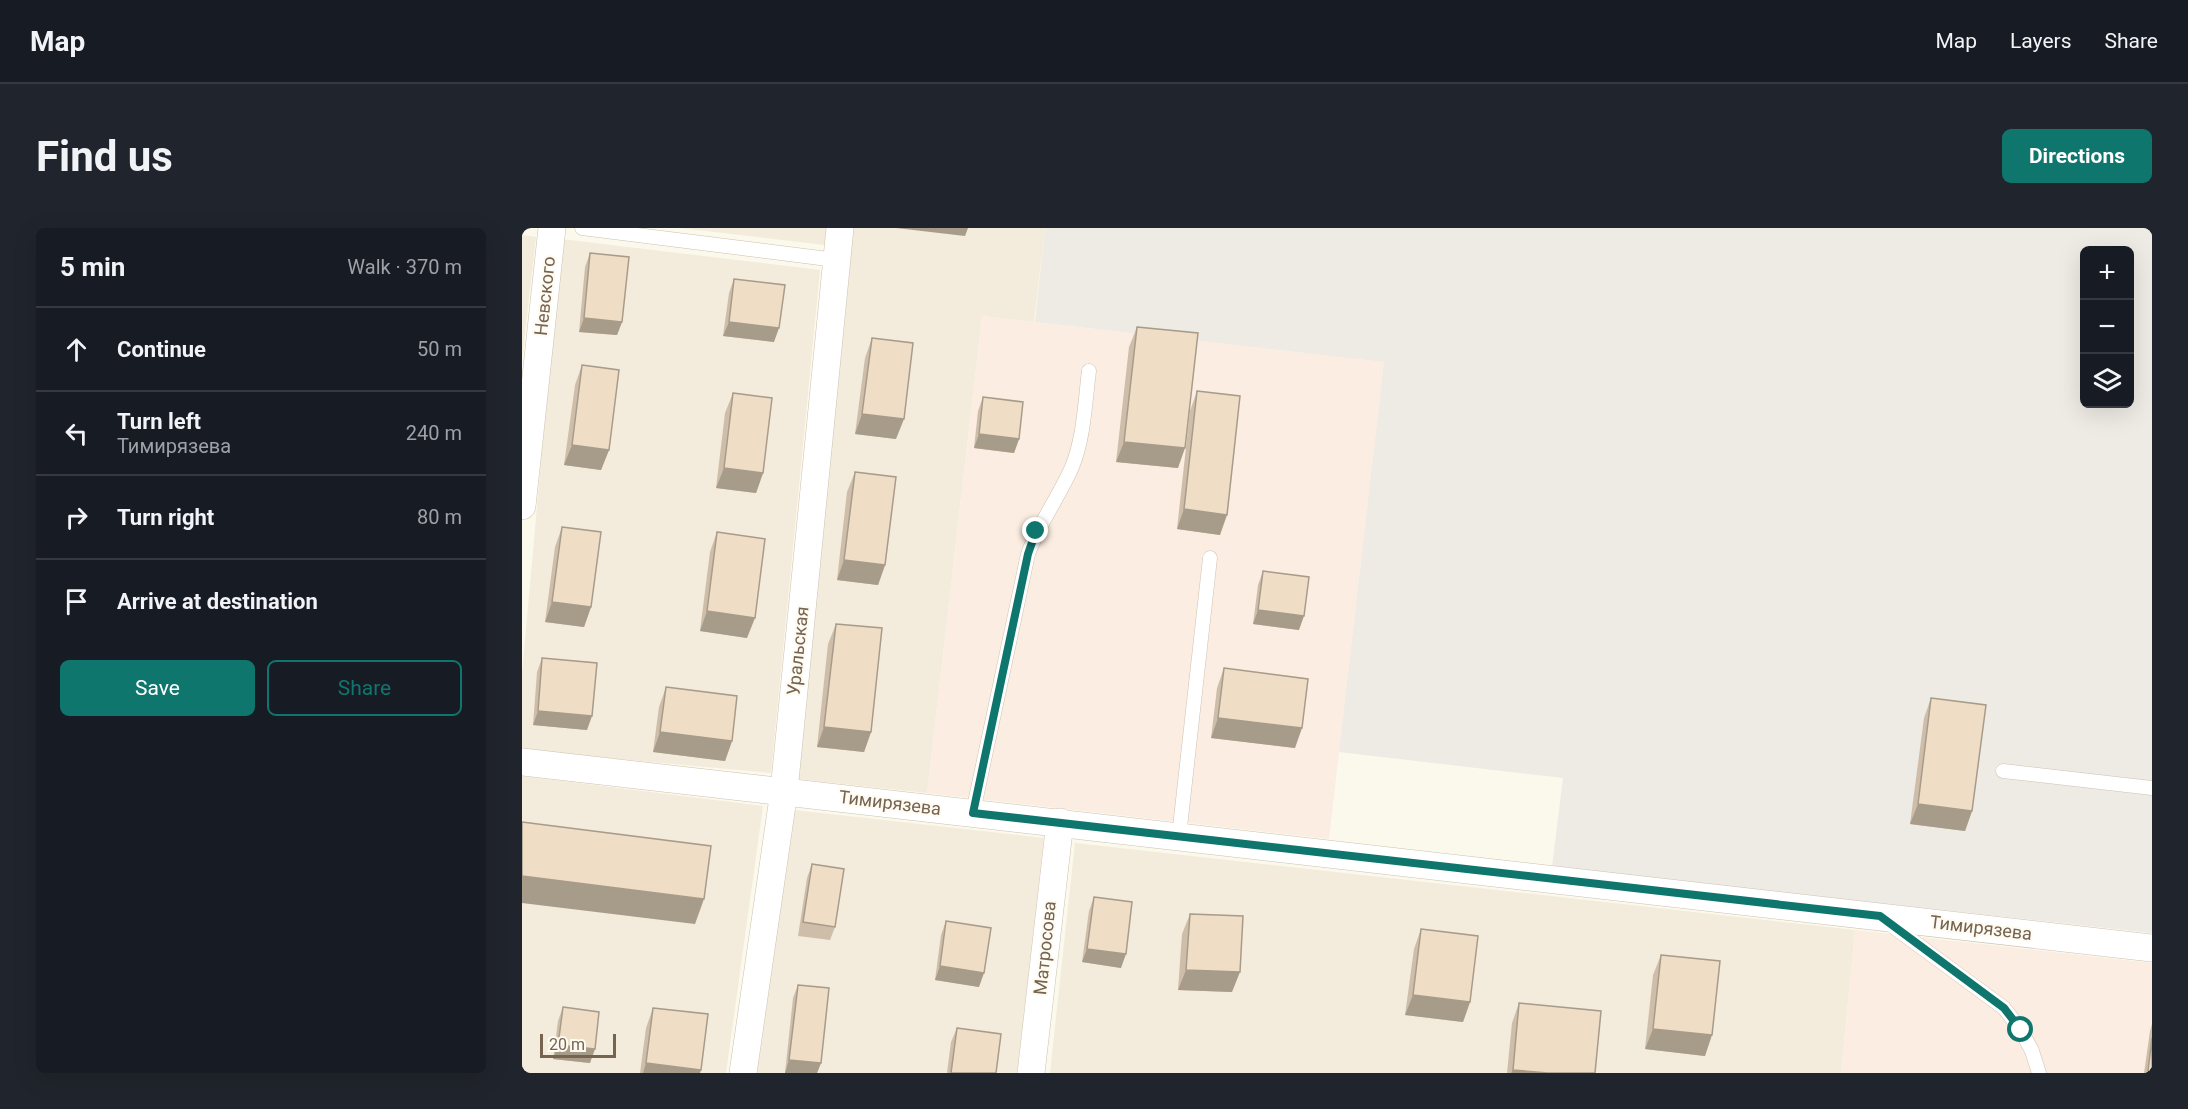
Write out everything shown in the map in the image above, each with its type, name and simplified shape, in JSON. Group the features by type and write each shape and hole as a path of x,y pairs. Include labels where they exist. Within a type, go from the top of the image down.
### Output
{"street":[{"name":"Невского","path":"522,506 552,228"},
{"name":"Уральская","path":"743,1073 784,791 840,228"},
{"name":"Тимирязева","path":"522,762 2152,947"},
{"name":"Матросова","path":"1031,1073 1060,822"}],"lane":[{"path":"582,228 836,260"},
{"path":"973,813 1028,554 1036,531 1072,466 1079,446 1089,371"},
{"path":"1179,836 1210,558"},
{"path":"2003,771 2152,788"},
{"path":"1880,916 2004,1008 2021,1030 2032,1051 2039,1073"}],"shaded area":[{"path":"681,228 827,228 825,245"},
{"path":"852,228 1045,228 1034,322 982,316 927,793 797,779"},
{"path":"1045,228 2152,228 2152,933 1552,867 1563,778 1339,752 1384,362 1035,322"},
{"path":"522,235 536,237 522,359"},
{"path":"561,239 820,270 771,773 522,750 522,674"},
{"path":"982,316 1384,362 1329,839 927,793"},
{"path":"522,776 763,806 726,1073 522,1073"},
{"path":"794,810 1044,838 1017,1073 757,1073"},
{"path":"1075,843 1855,930 1841,1073 1050,1073"},
{"path":"1855,930 2152,963 2152,1073 1841,1073"}],"building":[{"path":"590,253 629,257 622,322 584,318"},
{"path":"734,279 785,285 779,328 729,322"},
{"path":"1137,327 1198,333 1185,448 1124,442"},
{"path":"872,338 913,343 904,419 862,414"},
{"path":"582,365 619,370 609,450 572,445"},
{"path":"1197,391 1240,396 1227,515 1184,509"},
{"path":"733,393 772,398 763,473 724,468"},
{"path":"983,397 1023,402 1019,439 979,434"},
{"path":"855,472 896,477 885,565 844,560"},
{"path":"562,527 601,532 591,607 552,602"},
{"path":"717,532 765,539 755,618 707,611"},
{"path":"1263,571 1309,577 1304,616 1258,610"},
{"path":"836,624 882,628 871,732 824,727"},
{"path":"542,658 597,663 592,716 538,711"},
{"path":"1224,668 1308,679 1302,728 1218,718"},
{"path":"666,687 737,696 732,741 660,732"},
{"path":"1931,698 1986,705 1972,811 1918,804"},
{"path":"522,822 711,846 704,899 522,876"},
{"path":"812,864 844,869 835,927 803,922"},
{"path":"1094,897 1132,902 1126,954 1087,949"},
{"path":"1190,914 1243,916 1240,972 1186,970"},
{"path":"946,921 991,928 984,973 940,966"},
{"path":"1421,929 1478,936 1470,1002 1413,995"},
{"path":"1661,955 1720,961 1712,1035 1653,1029"},
{"path":"798,985 829,988 821,1063 789,1060"},
{"path":"1519,1003 1601,1011 1595,1073 1513,1070"},
{"path":"563,1007 599,1012 595,1049 558,1045"},
{"path":"653,1008 708,1014 701,1070 646,1063"},
{"path":"957,1028 1001,1034 996,1073 951,1073"},
{"path":"2152,1038 2152,1071 2148,1071"}],"route":[{"path":"1036,531 1028,554 973,813 1880,916 2004,1008 2021,1030"}]}
